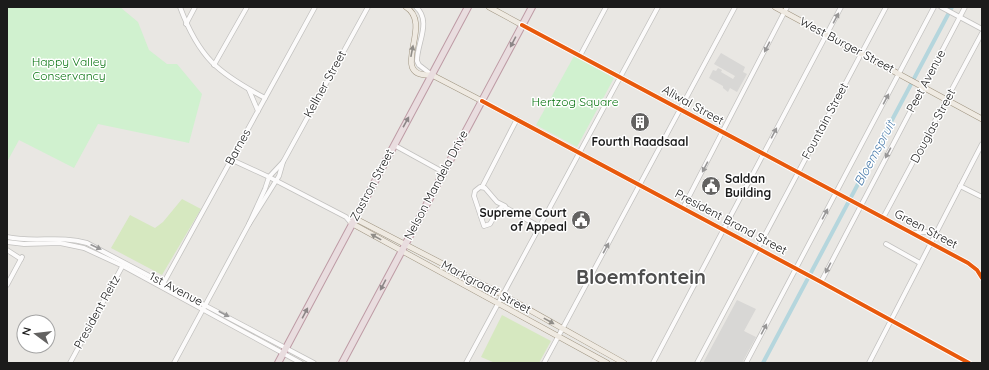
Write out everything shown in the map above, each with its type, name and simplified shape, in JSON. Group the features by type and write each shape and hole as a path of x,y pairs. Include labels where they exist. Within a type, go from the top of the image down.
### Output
{"highway":[{"name":"Zastron Street","path":"278,363 468,7"},
{"name":"Nelson Mandela Drive","path":"342,363 404,244 532,7"}],"main road":[{"name":"President Brand Street","path":"406,7 413,13 417,25 411,53 411,64 415,70 423,75 432,75 482,101"},
{"name":"Aliwal Street","path":"490,7 522,25"},
{"name":"West Burger Street","path":"775,7 785,9 827,35 982,119"},
{"name":"Markgraaff Street","path":"353,220 404,244 503,295 624,363"},
{"name":"Markgraaff Street","path":"353,220 401,250 607,363"}],"street":[{"path":"180,7 186,24 194,39 214,65 226,76 265,98"},
{"path":"186,24 195,7"},
{"path":"214,65 247,7"},
{"name":"Barnes","path":"162,288 230,159 315,7"},
{"name":"Kellner Street","path":"174,363 249,224 276,180 283,162 368,7"},
{"path":"416,7 421,14 424,26 417,61 419,65 432,75"},
{"path":"581,54 606,7"},
{"path":"466,363 658,7"},
{"path":"544,363 641,185 735,7"},
{"path":"653,363 763,153 842,7"},
{"name":"Fountain Street","path":"697,363 886,7"},
{"path":"746,363 839,193 934,7"},
{"path":"941,7 982,29"},
{"name":"Peet Avenue","path":"821,282 921,86 958,16 965,7"},
{"path":"683,208 723,133 785,9"},
{"name":"Aliwal Street","path":"522,25 581,54 723,133 798,171 855,203"},
{"name":"Douglas Street","path":"883,218 982,33"},
{"path":"249,89 258,111"},
{"name":"President Brand Street","path":"482,101 798,269 969,363"},
{"path":"505,206 498,210 490,224 484,226 474,196 476,189 482,187 517,119"},
{"path":"869,363 982,144"},
{"path":"394,145 443,172"},
{"name":"Markgraaff Street","path":"230,159 269,176 353,220"},
{"name":"Kellner Street","path":"249,224 265,189 269,176 283,162"},
{"path":"960,186 982,198"},
{"path":"482,187 488,191 497,202 540,226"},
{"name":"Green Street","path":"855,203 974,267 982,278"},
{"path":"911,233 936,231"},
{"name":"1st Avenue","path":"7,237 31,240 60,238 79,241 95,246 162,288 314,363"},
{"path":"77,246 79,241"},
{"name":"1st Avenue","path":"7,242 28,244 60,243 77,246 95,252 124,264 206,304 285,350 301,363"},
{"path":"886,244 920,263"},
{"path":"7,250 22,258 7,285"},
{"name":"President Reitz","path":"70,363 124,264"}],"shaded area":[{"path":"721,53 745,67 743,72 747,74 737,92 730,88 728,92 723,88 723,86 709,78 713,70 716,71 718,68 722,70 721,72 733,79 735,76 714,64"},
{"path":"737,300 756,309 744,331 756,337 742,363 703,363"}],"green space":[{"name":"Happy Valley Conservancy","path":"7,7 120,7 138,22 149,50 167,64 177,64 202,94 189,143 98,124 74,168 19,140 7,162"},
{"name":"Hertzog Square","path":"574,56 614,78 577,147 536,125"},
{"path":"182,199 201,209 162,275 111,248 130,215 155,228 163,222"},
{"path":"502,315 551,341 539,363 495,363 481,357"}],"waterway":[{"name":"Bloemspruit","path":"763,363 952,7"}],"cycle path":[{"path":"522,25 968,263 977,270 982,278"},
{"path":"482,101 821,282 969,363"}],"place":[{"name":"Fourth Raadsaal","path":"640,122"},
{"name":"Saldan Building","path":"711,186"},
{"name":"Supreme Court of Appeal","path":"581,220"}],"district":[{"name":"Bloemfontein","path":"641,277"}]}
